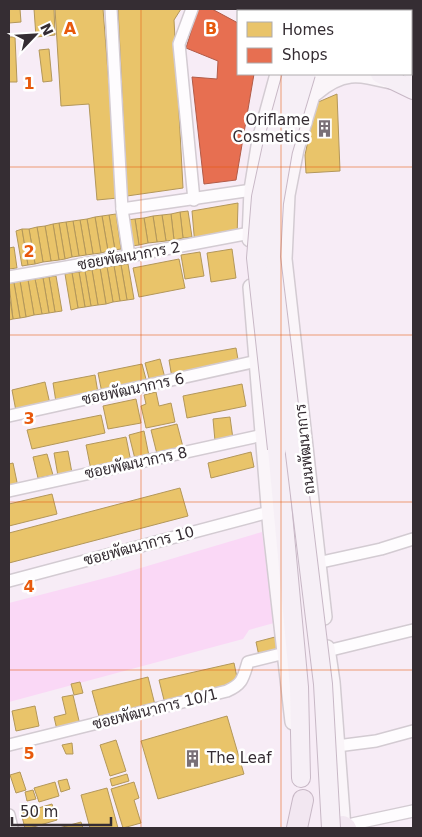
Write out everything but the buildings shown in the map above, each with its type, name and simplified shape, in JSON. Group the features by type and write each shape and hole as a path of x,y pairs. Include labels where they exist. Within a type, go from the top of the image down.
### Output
{"highway":[{"path":"297,828 303,800"}],"main road":[{"path":"300,10 308,10"},
{"path":"266,116 268,75"},
{"name":"ถนนพัฒนาการ","path":"278,75 266,116 252,190 249,259 269,512 301,778 305,828"},
{"name":"ถนนพัฒนาการ","path":"292,75 272,146 261,197 256,258 277,449 299,687 301,778"},
{"name":"ถนนพัฒนาการ","path":"306,75 283,151 274,203 271,257 341,828"},
{"name":"ถนนพัฒนาการ","path":"321,75 312,95 296,149 287,195 284,259 332,682 341,828"},
{"path":"312,95 329,81 348,75"},
{"path":"362,75 410,79"},
{"path":"386,75 410,79"},
{"path":"250,235 271,231 285,237"}],"street":[{"path":"111,9 122,209 129,256"},
{"path":"192,9 179,44 194,200"},
{"path":"122,209 194,200 252,190"},
{"name":"ซอยพัฒนาการ 2","path":"9,277 250,235"},
{"name":"ซอยพัฒนาการ 6","path":"9,416 257,361"},
{"name":"ซอยพัฒนาการ 8","path":"9,491 263,435"},
{"name":"ซอยพัฒนาการ 10","path":"9,581 269,512"},
{"path":"317,563 381,549 413,539"},
{"path":"328,652 413,630"},
{"name":"ซอยพัฒนาการ 10/1","path":"9,745 227,691 238,686 243,680 248,662 285,653"},
{"path":"337,746 376,741 413,731"},
{"path":"341,828 413,811"},
{"path":"9,815 12,828"}],"shaded area":[{"path":"262,532 274,623 249,630 243,639 9,702 9,603 117,575"}],"place":[{"name":"Oriflame Cosmetics","path":"324,129"},
{"name":"The Leaf","path":"193,758"}]}
